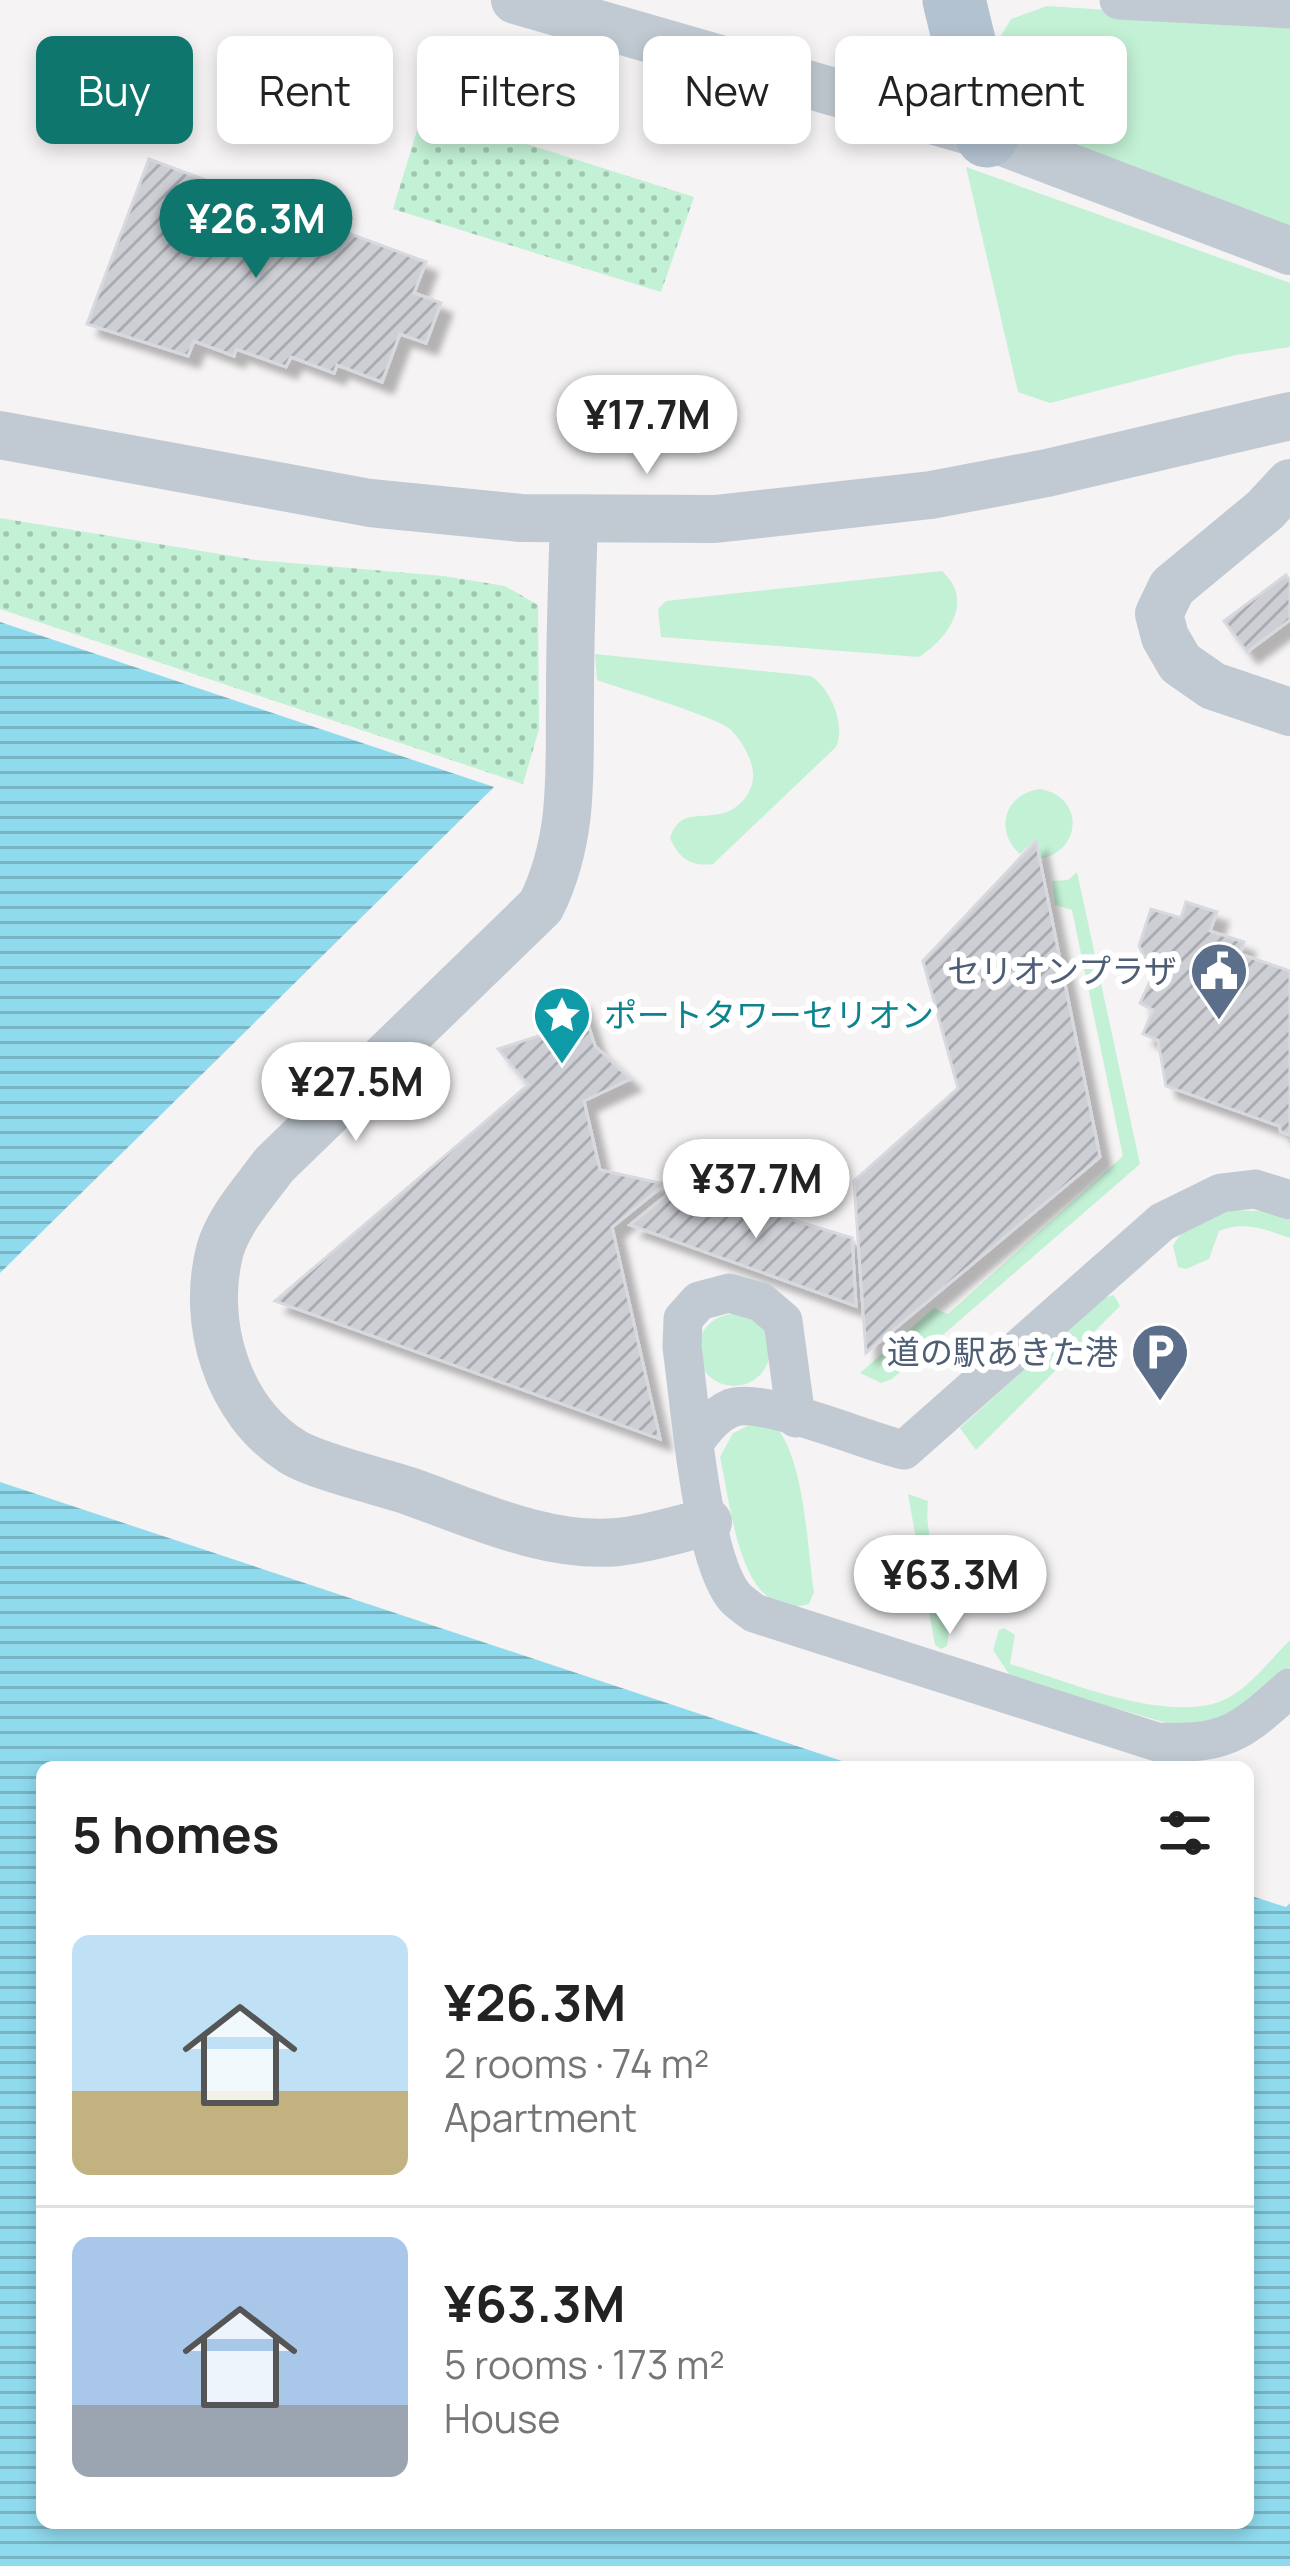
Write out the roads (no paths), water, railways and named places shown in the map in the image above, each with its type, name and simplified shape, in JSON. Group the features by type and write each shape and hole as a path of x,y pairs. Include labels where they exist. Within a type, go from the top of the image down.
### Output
{"main road":[{"path":"954,0 963,36"}],"street":[{"path":"515,0 835,92"},
{"path":"1119,0 1290,10"},
{"path":"1008,144 1290,251"},
{"path":"0,435 370,503 521,518 715,519 931,495 1290,416"},
{"path":"1290,483 1172,587 1159,614 1165,638 1180,663 1213,686 1290,712"},
{"path":"574,519 570,765 567,827 559,868 541,906 274,1165 240,1211 221,1246 212,1298 217,1340 232,1382 260,1420 293,1452 507,1525 570,1540 617,1542 707,1522"},
{"path":"696,1440 715,1417 734,1406 761,1405 904,1450 1162,1222 1221,1192 1255,1189 1290,1200"},
{"path":"796,1418 783,1321 761,1302 729,1293 699,1301 683,1319 682,1347 707,1522 717,1565 734,1596 754,1613 1157,1742 1199,1744 1234,1734 1290,1688"}],"water":[{"path":"0,622 494,787 0,1273"},
{"path":"0,1482 842,1761 36,1761 36,2529 1254,2529 1254,1897 1286,1907 1290,1903 1290,2566 0,2566"}],"place":[{"name":"セリオンプラザ","path":"1219,1022"},
{"name":"ポートタワーセリオン","path":"562,1066"},
{"name":"道の駅あきた港","path":"1160,1403"}]}
